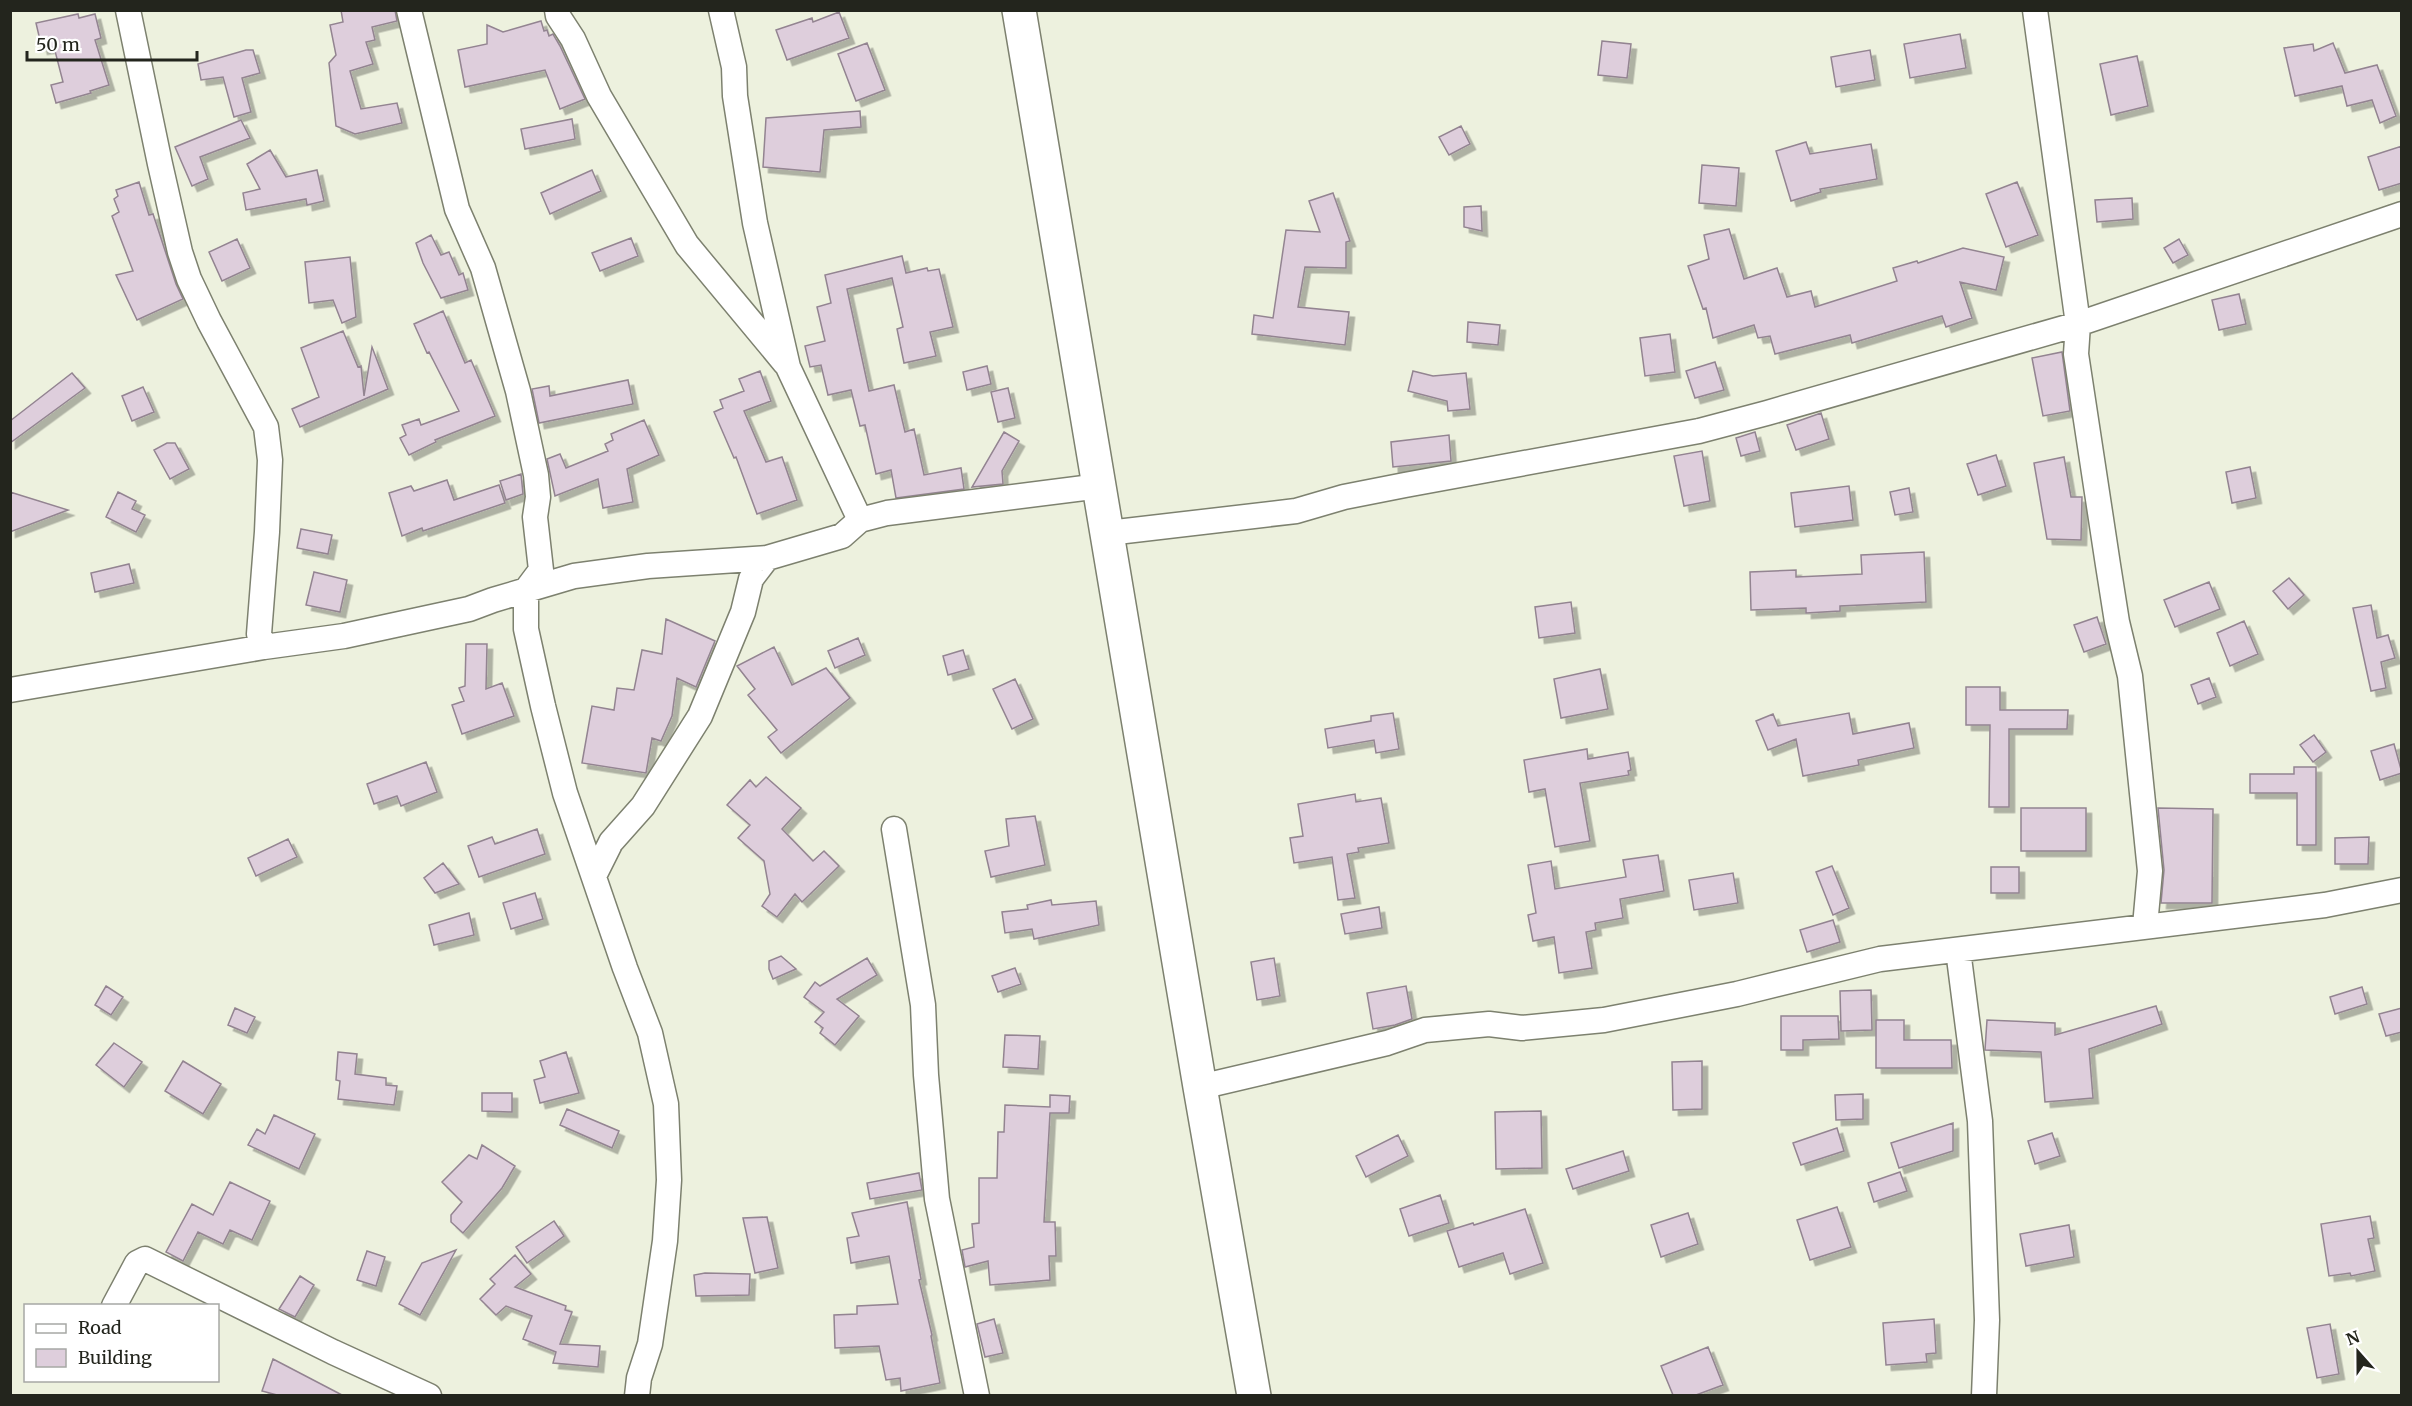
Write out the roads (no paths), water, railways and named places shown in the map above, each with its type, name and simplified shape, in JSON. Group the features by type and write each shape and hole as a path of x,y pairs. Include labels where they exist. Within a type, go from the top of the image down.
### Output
{"highway":[{"path":"1019,10 1254,1395"}],"street":[{"path":"128,10 160,164 186,270 208,321 266,427 270,460 259,634 264,647"},
{"path":"409,10 457,209 483,268 518,391 536,475 538,498 535,517 541,570 526,590 526,629 543,706 565,793 625,968 650,1033 666,1104 669,1180 665,1241 650,1344 639,1378 637,1395"},
{"path":"557,10 599,96 687,245 788,367"},
{"path":"721,10 734,68 735,96 755,224 788,367 860,520"},
{"path":"2035,10 2078,324 2076,354 2117,622 2130,676 2150,871 2145,926"},
{"path":"1108,533 1296,510 1382,489 1699,431 2078,324 2402,214"},
{"path":"10,690 264,647 344,636 469,609 574,576 648,566 767,558 842,536 860,520 931,506 1100,486"},
{"path":"594,876 611,842 643,806 700,716 742,612 751,579 767,558"},
{"path":"894,829 923,1005 926,1075 937,1199 977,1395"},
{"path":"1200,1087 1387,1044 1425,1030 1489,1024 1522,1028 1604,1020 1737,994 1880,959 2325,904 2402,890"},
{"path":"1958,950 1980,1121 1987,1320 1984,1395"},
{"path":"115,1304 137,1263 145,1259 333,1352 429,1395"}]}
